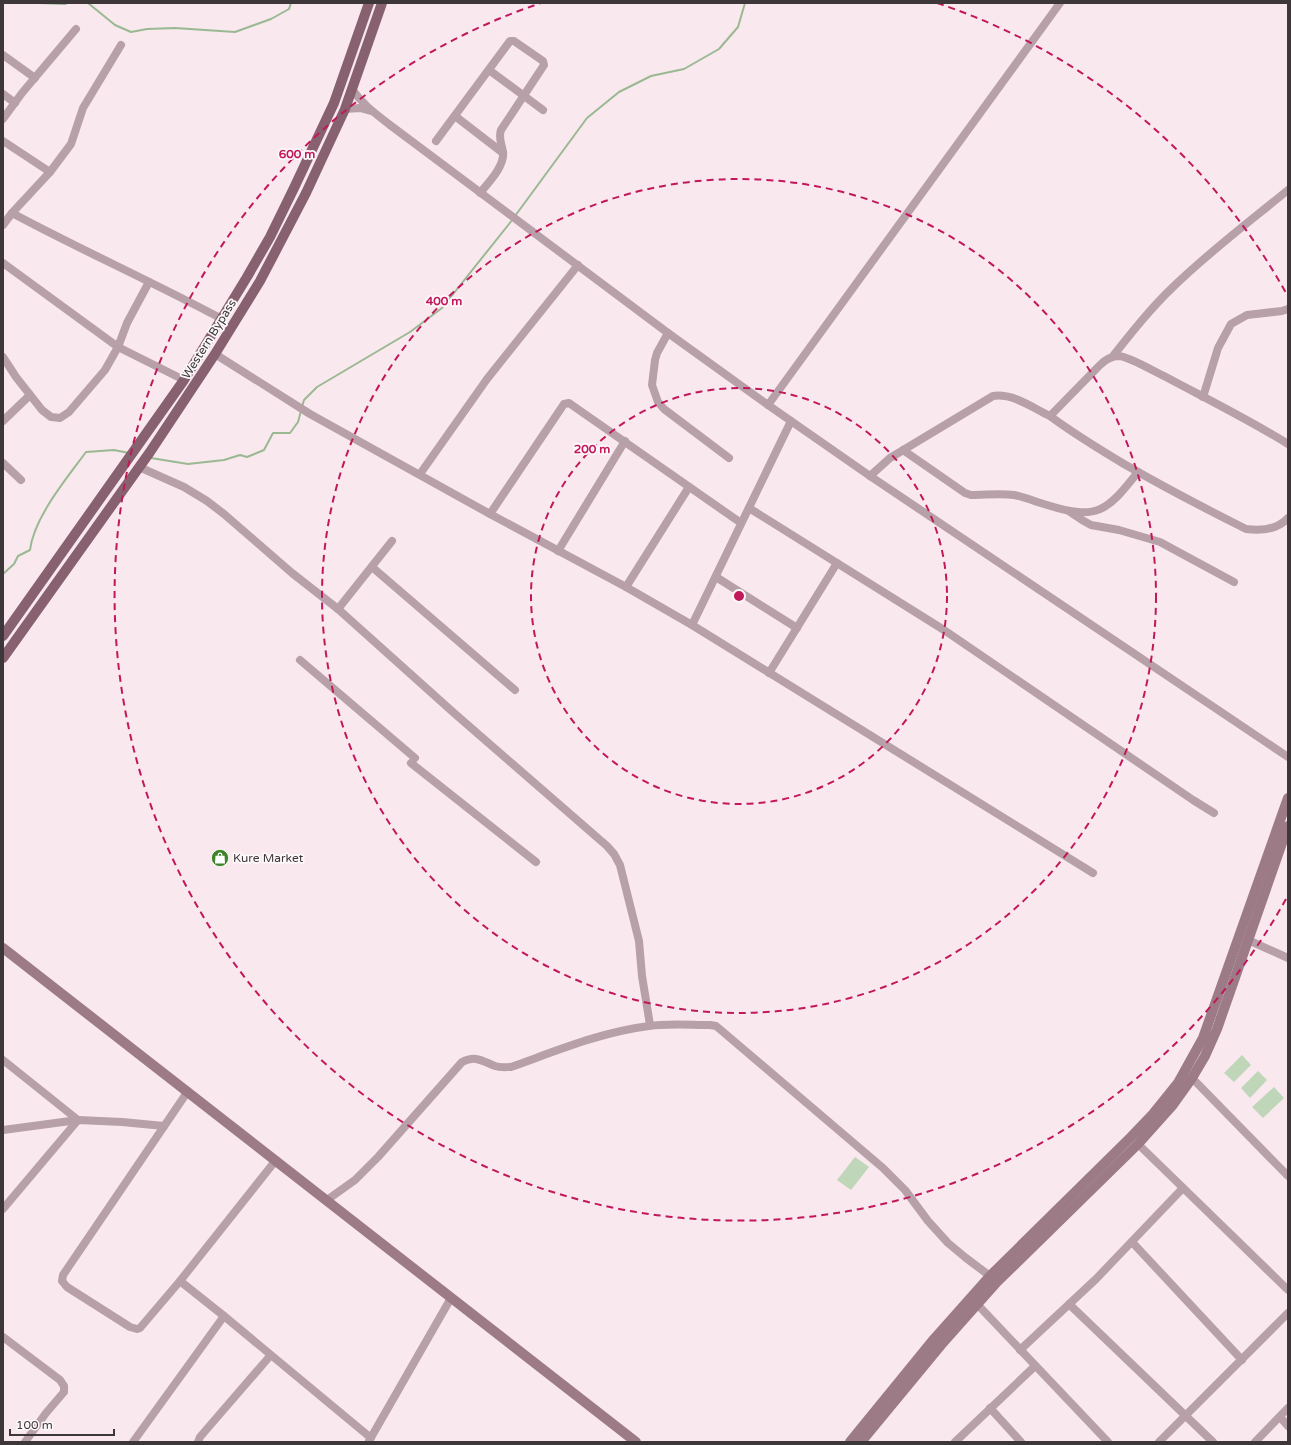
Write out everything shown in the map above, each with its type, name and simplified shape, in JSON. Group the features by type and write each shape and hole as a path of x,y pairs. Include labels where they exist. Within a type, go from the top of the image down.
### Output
{"main road":[{"name":"Western Bypass","path":"4,633 136,450 184,380 222,319 270,236 301,174 334,103 369,3"},
{"name":"Western Bypass","path":"3,658 150,452 215,354 260,281 306,193 345,109 382,3"},
{"path":"850,1442 934,1339 990,1276 1137,1132 1178,1083 1203,1038 1288,798"},
{"path":"862,1442 941,1345 977,1304 1048,1231 1138,1144 1172,1106 1192,1078 1205,1056 1217,1029 1286,838 1288,826"},
{"path":"3,948 636,1442"}],"street":[{"path":"768,405 1060,3"},
{"path":"3,119 76,29"},
{"path":"436,142 508,42 512,40 542,60 544,65 523,95 500,134 503,153 502,163 480,193"},
{"path":"3,225 12,213 50,172 71,144 83,108 121,45"},
{"path":"3,55 35,78"},
{"path":"489,70 543,110"},
{"path":"352,89 372,111 480,193 668,333 791,422 1288,757"},
{"path":"3,94 15,104"},
{"path":"345,109 360,108 372,111"},
{"path":"455,116 503,153"},
{"path":"3,141 50,172"},
{"path":"1050,416 1105,360 1113,356 1143,318 1172,288 1197,265 1288,190"},
{"path":"12,213 62,240 222,319"},
{"path":"3,263 118,347 184,380"},
{"path":"420,474 487,379 578,265"},
{"path":"3,357 42,410 51,417 60,418 69,412 105,370 118,347 127,323 149,282"},
{"path":"1203,397 1218,348 1231,324 1247,315 1282,312 1288,309"},
{"path":"668,333 657,353 655,360 652,385 658,402 664,409 729,458"},
{"path":"215,354 308,413 490,514 626,587 692,625 1093,873"},
{"path":"1113,356 1125,357 1256,424 1288,444"},
{"path":"3,421 30,395"},
{"path":"870,476 883,463 903,450 993,396 1002,395 1010,396 1050,416 1075,435 1138,472 1188,500 1246,529 1255,530 1275,528 1288,518"},
{"path":"490,514 564,404 572,403 741,523"},
{"path":"692,625 791,422"},
{"path":"558,551 625,441"},
{"path":"903,450 965,493 971,495 1016,495 1070,512 1091,525 1119,530 1160,542 1234,582"},
{"path":"3,463 20,480"},
{"path":"141,465 184,487 207,501 338,609 454,713 607,846 614,854 620,865 639,941 642,976 650,1025"},
{"path":"1070,512 1089,512 1098,510 1108,505 1118,497 1138,472"},
{"path":"626,587 689,487"},
{"path":"749,508 944,630 1214,813"},
{"path":"338,609 392,541"},
{"path":"769,673 837,563"},
{"path":"372,567 515,690"},
{"path":"716,577 797,628"},
{"path":"300,660 413,761 536,862"},
{"path":"1248,940 1288,958"},
{"path":"327,1200 355,1180 462,1062 466,1060 479,1058 496,1066 511,1067 569,1045 650,1025 710,1025 716,1026 883,1168 905,1190 928,1221 948,1243 990,1276"},
{"path":"3,1060 78,1120"},
{"path":"1192,1078 1288,1176"},
{"path":"188,1092 63,1275 62,1281 67,1287 130,1327 137,1329 144,1326 276,1160"},
{"path":"3,1130 78,1120 164,1126"},
{"path":"3,1210 78,1120"},
{"path":"1138,1144 1288,1290"},
{"path":"1020,1350 1070,1304 1183,1188"},
{"path":"1132,1242 1242,1360"},
{"path":"180,1281 224,1316 370,1440 451,1298"},
{"path":"977,1304 1034,1366 1108,1442"},
{"path":"1070,1304 1213,1442"},
{"path":"1159,1442 1288,1313"},
{"path":"133,1442 224,1316"},
{"path":"3,1338 60,1380 64,1386 64,1392 46,1413 25,1442"},
{"path":"198,1442 200,1437 270,1356"},
{"path":"960,1440 990,1408 1034,1366"},
{"path":"990,1408 1021,1442"},
{"path":"1255,1442 1288,1408"},
{"path":"1280,1417 1288,1426"}],"green space":[{"path":"1242,1055 1251,1065 1234,1082 1224,1073"},
{"path":"1258,1071 1267,1080 1250,1098 1241,1088"},
{"path":"1274,1087 1284,1098 1263,1118 1252,1107"},
{"path":"855,1157 869,1167 851,1190 837,1180"}],"waterway":[{"path":"39,3 67,3"},
{"path":"88,3 115,25 131,32 147,29 175,28 235,32 271,19 289,9 291,3"},
{"path":"515,216 587,118 619,92 651,76 684,69 719,49 738,27 745,3"},
{"path":"302,407 304,400 317,387 410,332 442,308 513,219"},
{"path":"151,458 188,464 224,460 240,455 247,457 264,450 273,433 290,433 298,422 301,411"},
{"path":"3,574 14,564 18,556 30,550 33,537 44,511 86,452 114,450 129,453"}],"place":[{"name":"Kure Market","path":"220,858"}]}
